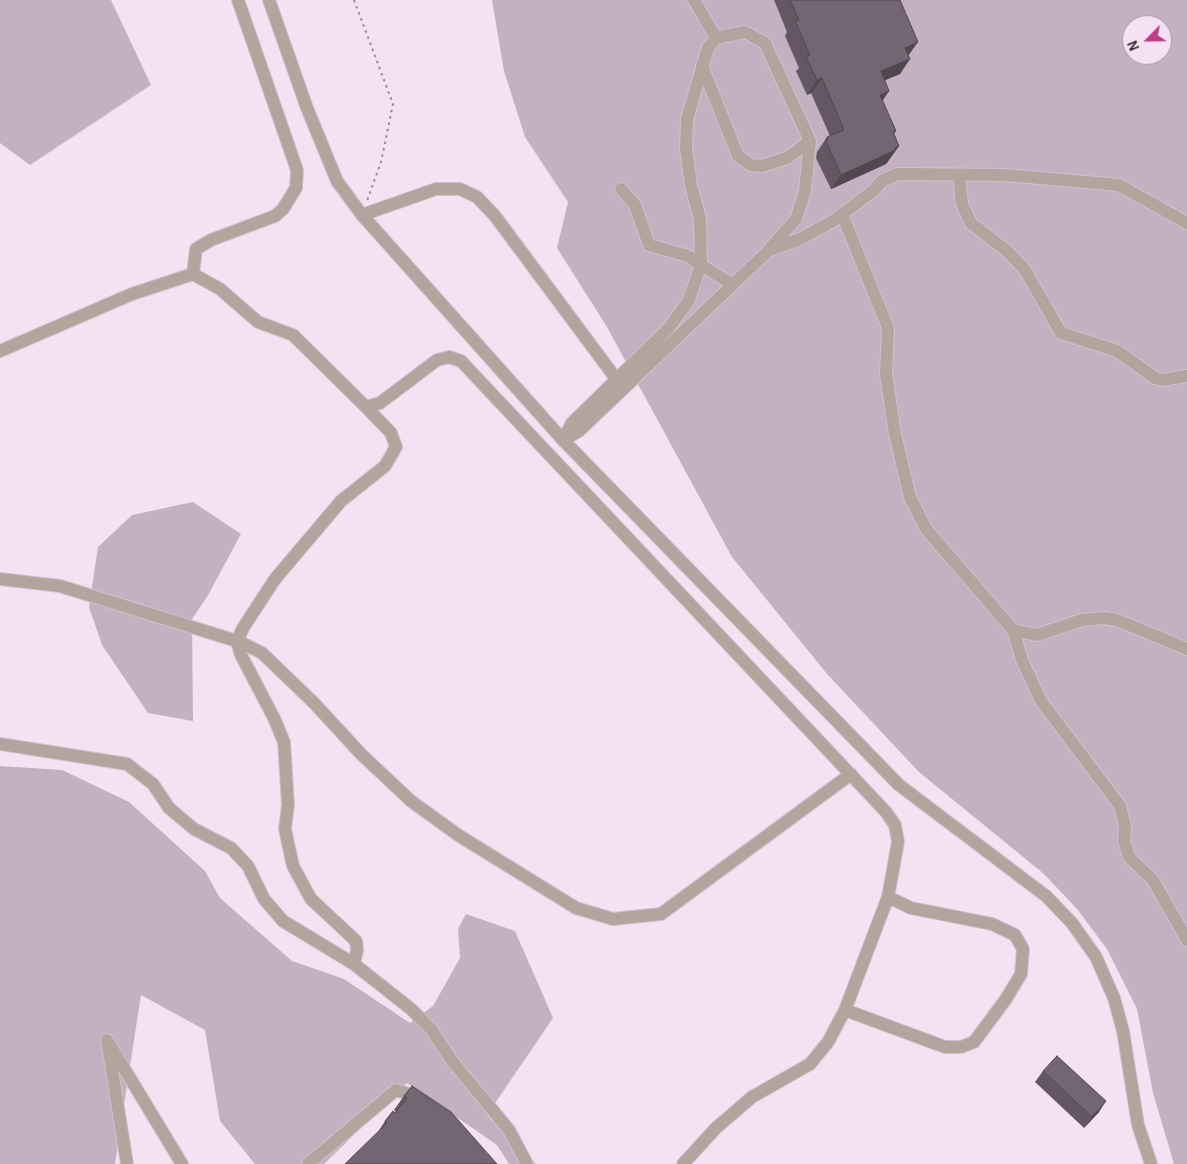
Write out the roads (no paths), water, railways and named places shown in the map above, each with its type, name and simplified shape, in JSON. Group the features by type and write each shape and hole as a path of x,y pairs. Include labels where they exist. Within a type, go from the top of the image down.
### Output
{"street":[{"path":"193,274 196,249 211,240 275,216 283,209 296,188 297,170 238,0"},
{"path":"269,0 307,108 337,181 362,215 564,440 899,785 1046,896 1072,923 1096,957 1114,998 1123,1031 1138,1125 1152,1164"},
{"path":"694,0 716,38"},
{"path":"564,440 579,431 619,383 668,328 688,302 701,265 700,219 691,185 686,149 687,120 708,48 716,38 744,32 765,43 810,141 805,191 796,219 768,251 619,383"},
{"path":"702,66 738,156 751,165 762,166 787,158 810,141"},
{"path":"768,251 800,239 842,214 874,190 882,181 897,174 1033,176 1055,181 1119,185 1187,223"},
{"path":"960,176 962,204 971,223 1006,251 1025,270 1060,333 1117,350 1155,378 1164,380 1187,376"},
{"path":"362,215 436,190 460,189 477,197 495,216 619,383"},
{"path":"621,189 635,205 648,245 688,256 732,284"},
{"path":"842,214 888,328 886,374 895,434 910,497 926,529 1013,630 1022,660 1040,701 1120,806 1125,826 1124,841 1128,857 1153,880 1187,940"},
{"path":"0,351 132,294 193,274 220,289 258,322 293,336 392,433 396,447 386,466 341,501 274,579 243,628 237,641 241,655 274,718 284,742 288,805 285,829 293,866 311,899 343,926 356,941 357,950 354,964"},
{"path":"366,407 380,403 437,360 449,357 461,361 851,774 886,812 895,825 898,842 888,897 845,1010 828,1042 810,1064 752,1097 716,1128 683,1164"},
{"path":"0,578 60,586 237,641 262,653 314,703 361,754 411,801 458,835 576,908 613,919 661,914 851,774"},
{"path":"1013,630 1037,635 1082,620 1104,618 1118,620 1187,649"},
{"path":"0,744 127,764 152,784 169,808 194,828 231,848 248,866 264,899 283,921 354,964 411,1009 432,1029 452,1061 510,1130 527,1164"},
{"path":"845,1010 945,1047 962,1048 974,1042 1006,999 1021,974 1023,949 1015,935 992,924 911,908 888,897"},
{"path":"126,1164 107,1040 182,1164"},
{"path":"308,1164 396,1090 415,1096 429,1106"}]}
